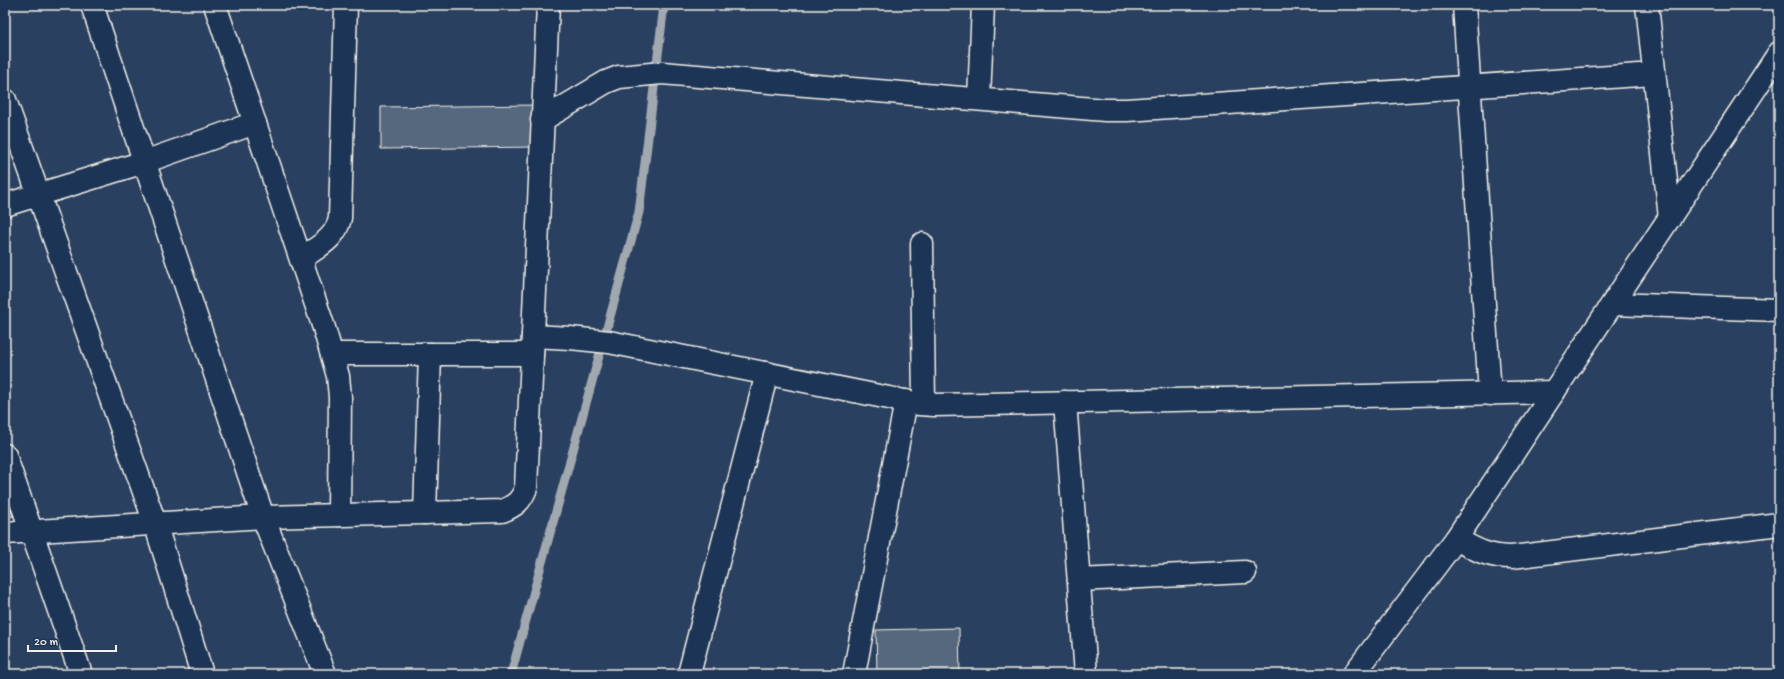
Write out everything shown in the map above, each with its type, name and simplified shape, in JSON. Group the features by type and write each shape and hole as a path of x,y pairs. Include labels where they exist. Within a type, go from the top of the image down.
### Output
{"street":[{"path":"92,5 263,517 325,674"},
{"path":"215,5 301,259 338,376 340,397 339,515"},
{"path":"301,259 334,235 338,228 340,218 346,5"},
{"path":"5,533 30,530 263,517 502,511 514,506 522,498 526,488 548,5"},
{"path":"979,99 984,5"},
{"path":"1464,5 1490,394"},
{"path":"1646,5 1670,218"},
{"path":"1354,674 1456,539 1779,53"},
{"path":"542,120 597,87 619,77 662,72 1105,110 1127,110 1654,74"},
{"path":"5,100 155,523 202,674"},
{"path":"5,205 144,162 255,123"},
{"path":"854,674 915,402 922,244"},
{"path":"1613,304 1779,310"},
{"path":"332,354 430,354 532,345 570,338 609,342 915,402 1065,402 1554,392"},
{"path":"425,513 430,354"},
{"path":"689,674 767,374"},
{"path":"1065,402 1086,674"},
{"path":"5,455 81,674"},
{"path":"1456,539 1481,553 1496,557 1512,557 1779,524"},
{"path":"1079,580 1246,572"}],"building":[{"path":"537,105 537,147 381,149 381,107"},
{"path":"5,497 7,497 13,516 5,519"},
{"path":"959,628 960,674 877,674 876,630"}],"waterway":[{"path":"511,674 639,212 664,5"}]}
